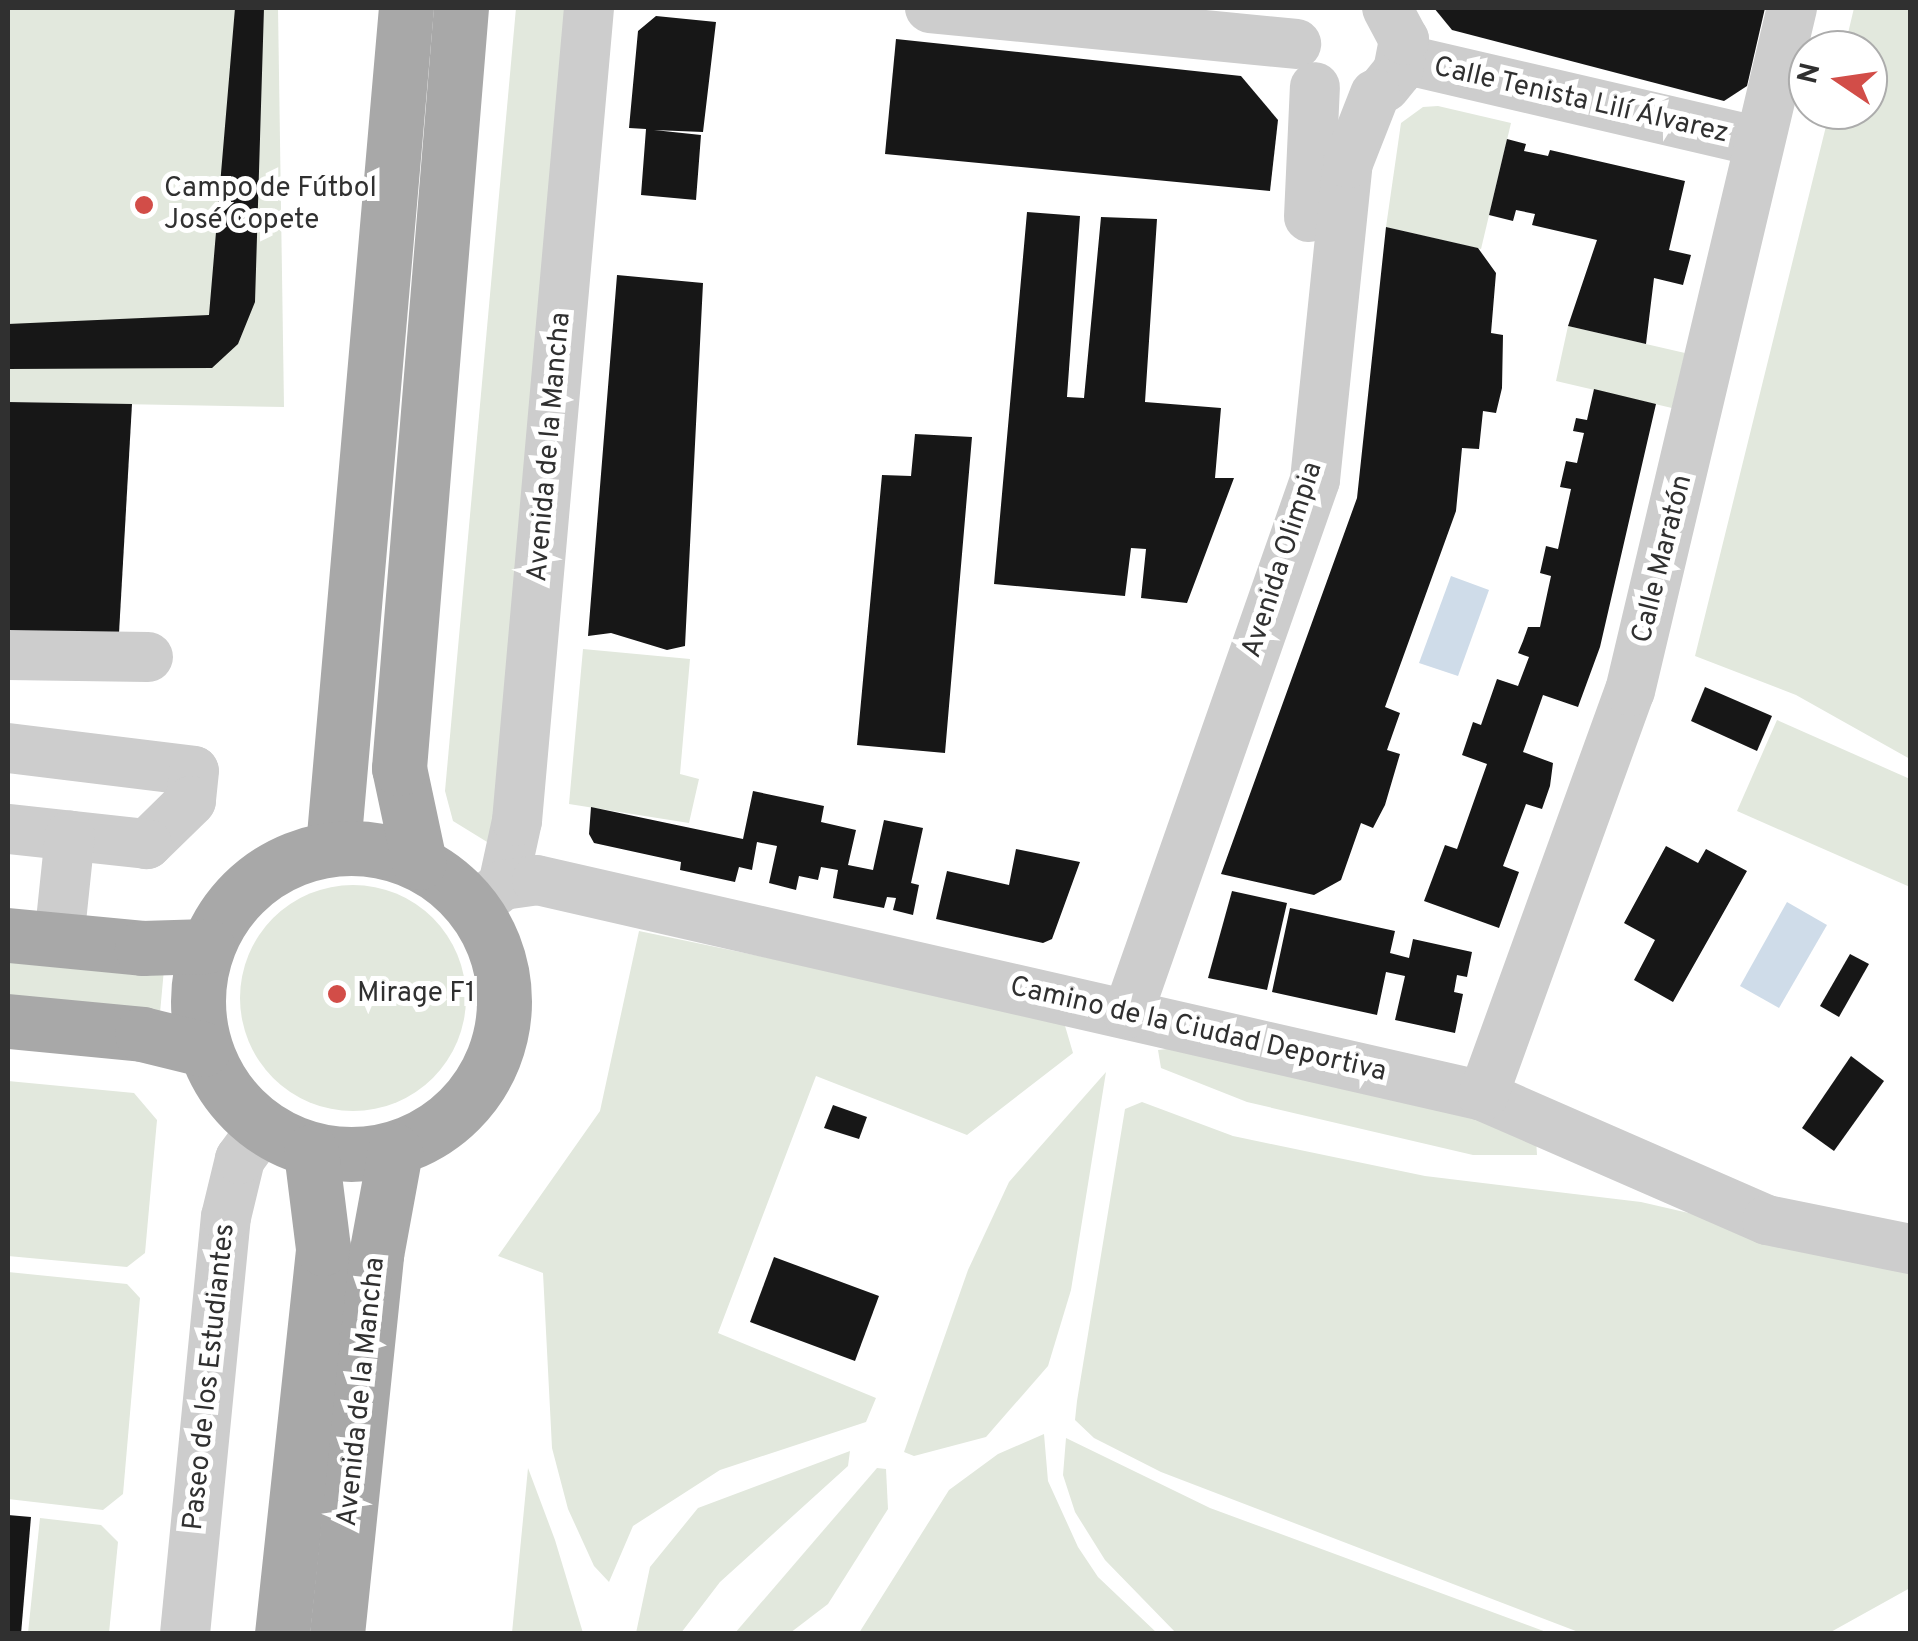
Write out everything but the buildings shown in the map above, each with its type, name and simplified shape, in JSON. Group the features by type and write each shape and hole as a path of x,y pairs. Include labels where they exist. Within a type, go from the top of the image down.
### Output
{"main road":[{"path":"334,847 406,8"},
{"path":"420,862 398,768 461,8"},
{"path":"334,847 378,848 420,862 488,896 500,960 505,1020 486,1077 448,1123 395,1150 311,1152 262,1129 226,1094 203,1049 196,997 206,946 226,909 256,879 293,858 334,847"},
{"path":"33,937 206,946"},
{"path":"8,1021 142,1034 203,1049"},
{"name":"Avenida de la Mancha","path":"337,1634 376,1254 395,1150"},
{"name":"Avenida de la Mancha","path":"282,1634 322,1248 311,1152"}],"street":[{"name":"Avenida de la Mancha","path":"488,896 517,821 589,8"},
{"path":"930,8 1308,46"},
{"path":"1387,8 1400,24 1389,77"},
{"name":"Calle Maratón","path":"1483,1096 1630,691 1792,8"},
{"name":"Calle Tenista Lilí Álvarez","path":"1308,46 1344,100 1389,77 1759,142"},
{"name":"Avenida Olimpia","path":"1111,1009 1283,468 1315,160 1308,46"},
{"name":"Avenida Olimpia","path":"1111,1009 1315,480 1348,163 1389,77"},
{"path":"8,655 148,658"},
{"path":"8,748 194,771 191,801 147,844 8,829"},
{"path":"33,937 70,836"},
{"name":"Camino de la Ciudad Deportiva","path":"488,896 536,880 1483,1096 1767,1220 1910,1250"},
{"name":"Paseo de los Estudiantes","path":"185,1634 230,1191 240,1160 262,1129"}],"shaded area":[{"name":"Campo de Fútbol José Copete","path":"8,8 278,8 284,407 8,402"},
{"path":"516,8 580,8 492,845 453,821 445,791"},
{"path":"1854,8 1910,8 1910,759 1796,695 1695,656 1825,130 1888,130 1888,30 1849,30"},
{"path":"1438,106 1511,123 1481,249 1386,227 1401,123 1423,107"},
{"path":"1568,326 1685,353 1672,408 1556,381"},
{"path":"583,649 690,659 680,774 699,779 689,823 569,804"},
{"path":"1777,720 1910,779 1910,887 1737,811"},
{"path":"353,885 396,893 433,918 458,955 466,998 458,1041 433,1078 396,1103 353,1111 310,1103 273,1078 248,1041 240,998 248,955 273,918 310,893"},
{"path":"639,931 1063,1019 1073,1053 967,1135 816,1076 718,1333 876,1398 866,1422 720,1470 633,1526 609,1582 594,1566 568,1509 552,1448 543,1273 498,1256 600,1111"},
{"path":"8,954 164,969 160,1013 8,998"},
{"path":"1195,1046 1481,1107 1536,1138 1537,1155 1473,1155 1247,1102 1161,1068 1158,1050"},
{"path":"1106,1072 1071,1290 1048,1366 986,1437 914,1456 904,1452 968,1270 1009,1182"},
{"path":"8,1081 134,1093 157,1120 145,1253 127,1267 8,1256"},
{"path":"1142,1102 1233,1136 1425,1176 1641,1202 1910,1264 1910,1588 1829,1633 1581,1633 1161,1472 1094,1438 1075,1420 1077,1401 1125,1109"},
{"path":"8,1272 127,1284 140,1298 123,1494 103,1510 8,1499"},
{"path":"1044,1434 1048,1481 1078,1547 1098,1577 1157,1633 859,1633 949,1490 998,1454"},
{"path":"1066,1438 1210,1508 1549,1633 1176,1633 1105,1560 1075,1512 1063,1475"},
{"path":"850,1451 848,1466 720,1582 681,1633 636,1633 650,1567 698,1508"},
{"path":"528,1468 555,1540 583,1633 512,1633"},
{"path":"877,1468 886,1469 888,1509 828,1604 790,1633 735,1633"},
{"path":"40,1518 101,1525 118,1542 109,1633 28,1633"}],"water":[{"path":"1451,576 1489,590 1458,676 1419,663"},
{"path":"1787,902 1827,925 1779,1008 1740,986"}],"place":[{"name":"Campo de Fútbol José Copete","path":"144,205"},
{"name":"Mirage F1","path":"337,994"}]}
